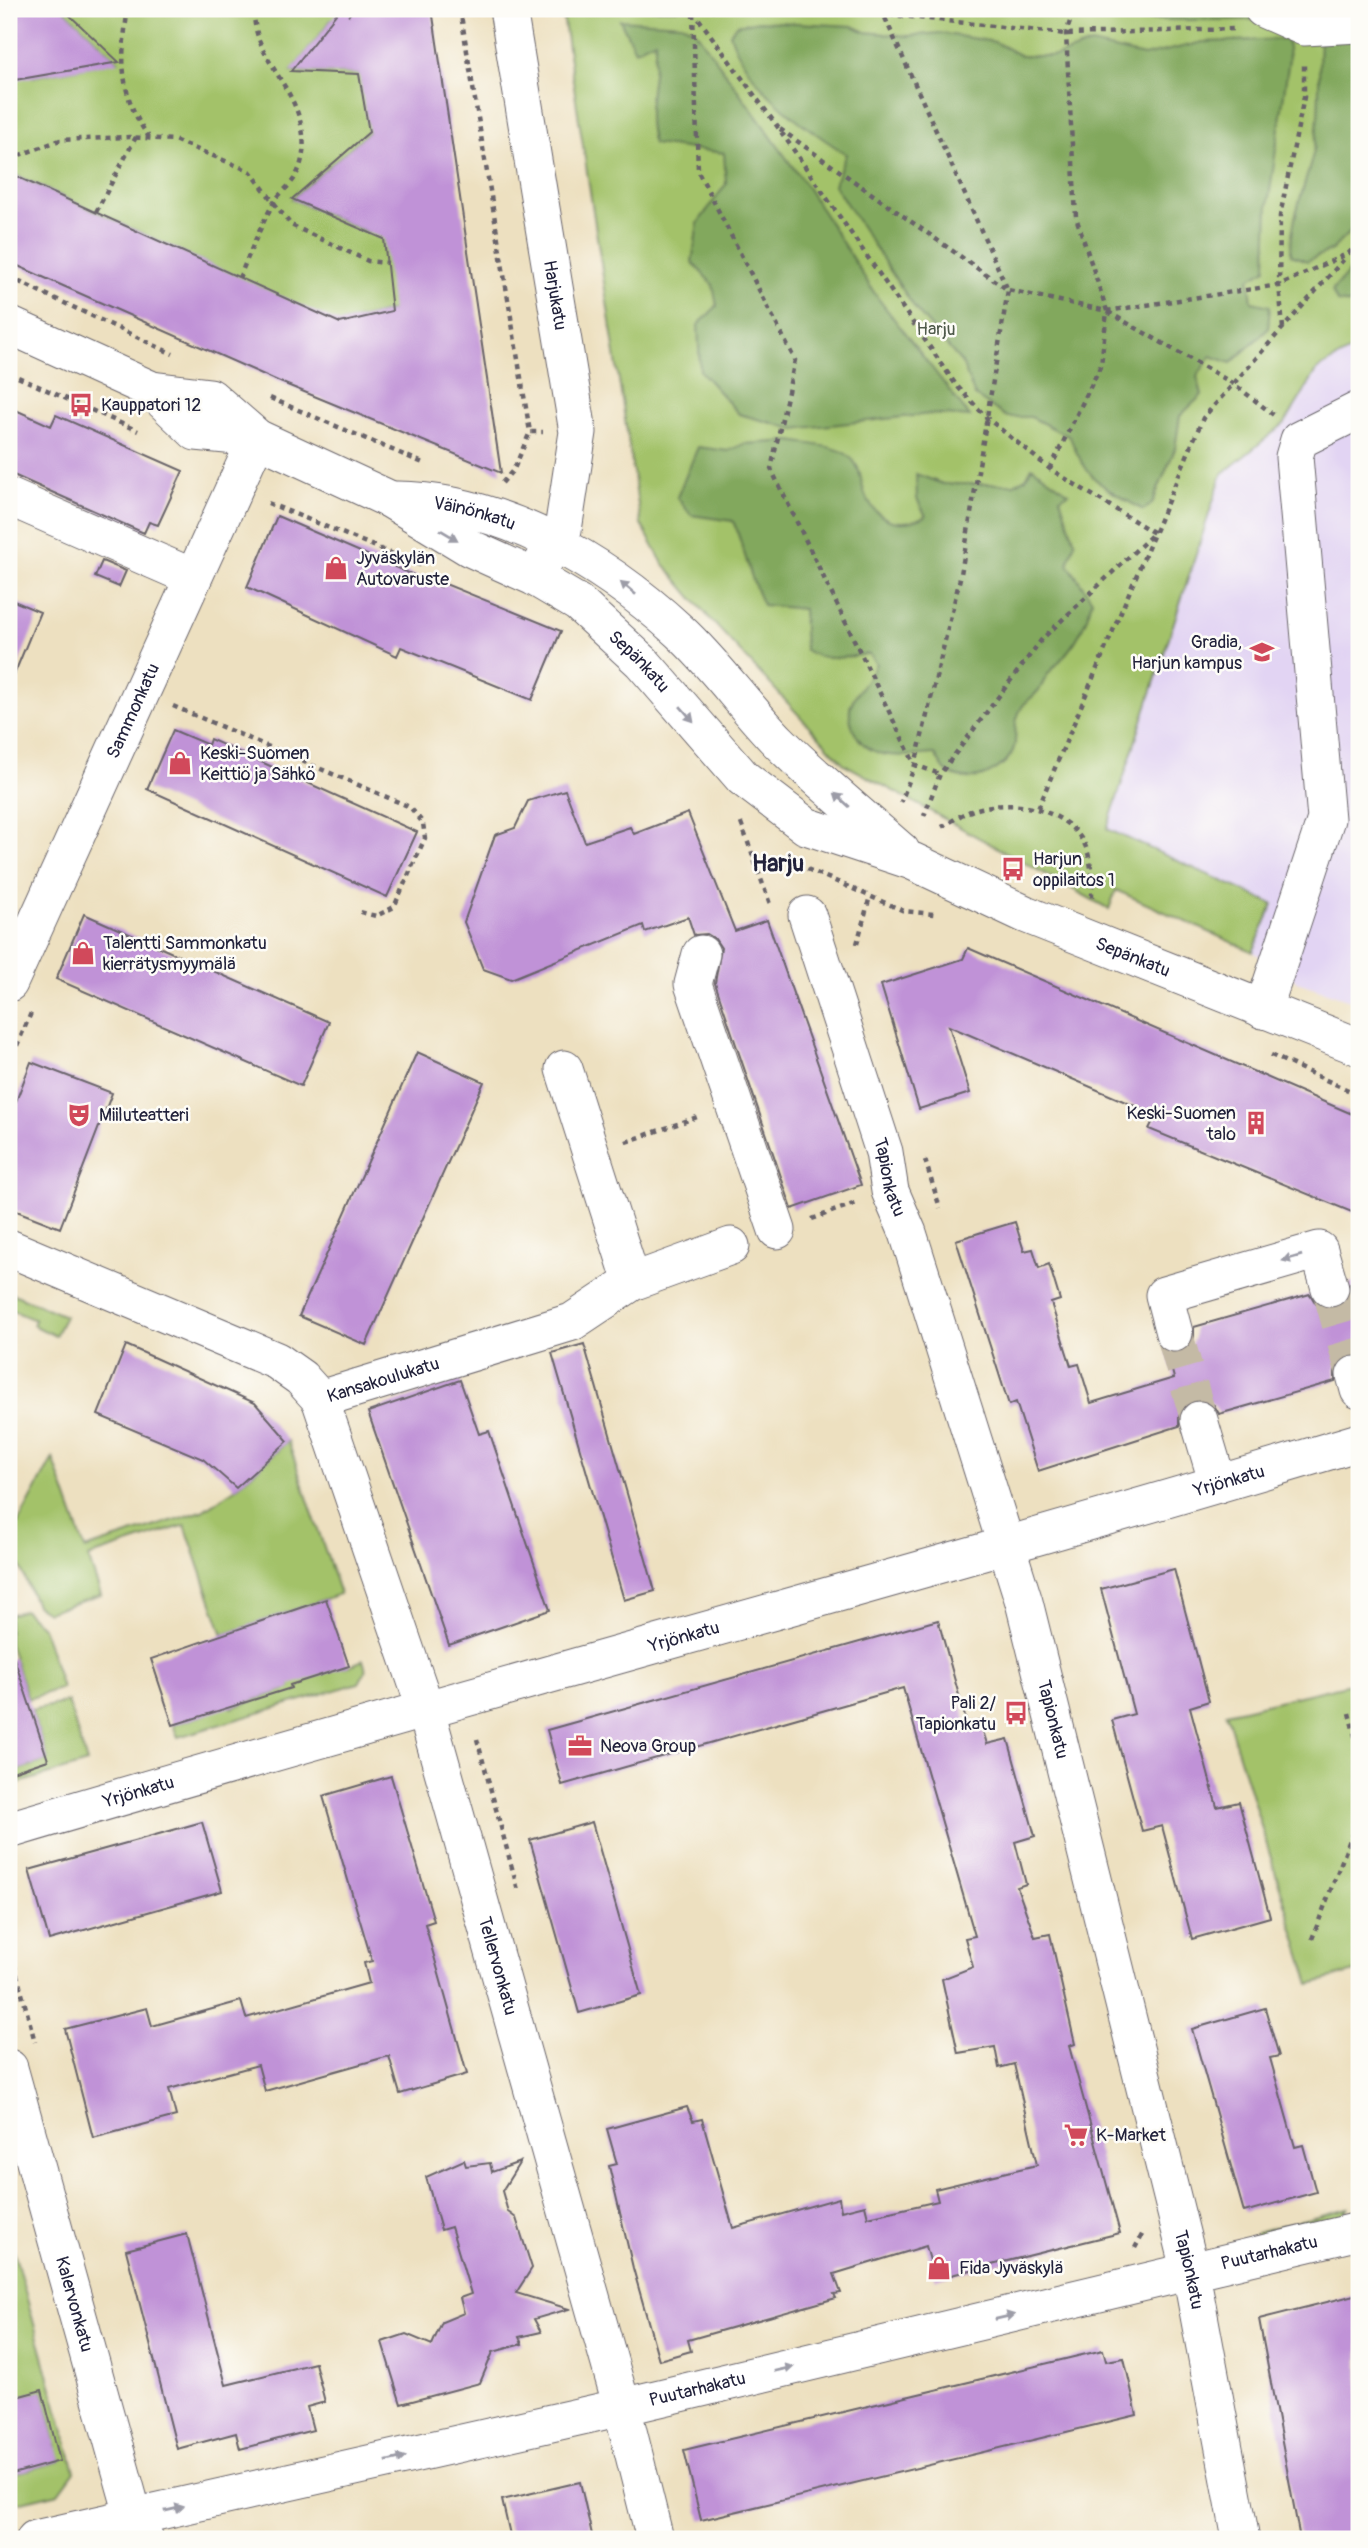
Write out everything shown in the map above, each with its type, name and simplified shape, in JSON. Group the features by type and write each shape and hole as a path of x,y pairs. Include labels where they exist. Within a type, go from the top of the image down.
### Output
{"street":[{"name":"Harjukatu","path":"508,9 578,432 563,530 534,577"},
{"path":"1256,19 1304,27 1359,24"},
{"name":"Väinönkatu","path":"9,325 152,390 195,432 257,438 391,500 470,548 534,577"},
{"path":"1263,1010 1326,819 1294,457 1299,440 1359,410"},
{"name":"Sammonkatu","path":"9,983 232,487 257,438"},
{"path":"9,497 192,577"},
{"name":"Väinönkatu","path":"391,500 435,500 512,522 553,544"},
{"name":"Sepänkatu","path":"553,544 619,580 680,632 779,741 912,861"},
{"name":"Sepänkatu","path":"534,577 578,603 642,662 743,778 806,826 912,861 1025,914 1359,1047"},
{"name":"Tapionkatu","path":"807,915 884,1152 890,1191 908,1233 1008,1546 1191,2273 1241,2539"},
{"path":"701,954 693,984 777,1230"},
{"path":"564,1069 632,1282"},
{"name":"Kansakoulukatu","path":"9,1248 277,1362 301,1378 320,1399 572,1322 632,1282 731,1246"},
{"path":"1174,1333 1164,1295 1319,1250 1330,1288"},
{"name":"Tellervonkatu","path":"320,1399 425,1707 622,2407 655,2539"},
{"path":"1199,1420 1218,1485"},
{"name":"Yrjönkatu","path":"9,1829 425,1707 1008,1546 1359,1442"},
{"name":"Kalervonkatu","path":"9,2068 139,2529"},
{"name":"Puutarhakatu","path":"35,2539 139,2529 622,2407 1359,2231"}],"path":[{"path":"128,9 123,56 126,89 133,115 150,138"},
{"path":"239,278 274,201 293,181 302,163 304,140 300,115 263,54 254,23 254,9"},
{"path":"340,9 350,15"},
{"path":"460,9 530,432 514,469 501,483 491,482"},
{"path":"659,9 883,10 1066,34 1256,19"},
{"path":"1050,470 1101,365 1107,311 1076,218 1066,34 1074,9"},
{"path":"693,10 956,386 987,418 1050,470 1154,533"},
{"path":"693,10 698,171 795,360 771,469 915,765 940,774"},
{"path":"883,10 1007,290 961,574 915,765 901,803"},
{"path":"1283,328 1279,285 1280,216 1304,97 1304,27"},
{"path":"777,127 1007,290 1107,311 1234,384 1285,423 1299,440"},
{"path":"96,212 136,137"},
{"path":"9,159 60,140 136,137 174,141 250,171 291,225 368,261 388,263"},
{"path":"1038,808 1203,418 1359,241"},
{"path":"1107,311 1279,285 1349,253"},
{"path":"9,277 182,359"},
{"path":"9,373 140,431"},
{"path":"269,397 431,467"},
{"path":"530,432 578,432"},
{"path":"232,487 438,572"},
{"path":"924,816 940,774 1042,639 1154,533"},
{"path":"140,692 410,807 423,823 425,838 394,907 376,916 360,912"},
{"path":"942,827 970,811 999,805 1038,808 1064,822 1084,843 1093,874 1092,902"},
{"path":"860,954 856,942 870,896"},
{"path":"591,1155 734,1104"},
{"path":"922,1150 943,1216"},
{"path":"1349,1713 1359,1752"},
{"path":"1312,1940 1359,1816"}],"shaded area":[{"name":"Gradia, Harjun kampus","path":"1359,346 1359,1003 1300,983 1253,952 1272,903 1107,830 1222,474 1285,423 1318,369"}],"green space":[{"path":"63,9 354,9 331,20 292,71 360,74 370,131 292,199 367,232 385,222 395,310 338,324 9,172 9,76 17,58 33,77 118,61"},
{"name":"Harju","path":"562,9 1359,9 1359,346 1318,369 1285,423 1222,474 1107,829 1273,904 1253,952 1116,890 1109,909 844,764 711,620 662,562 641,524"},
{"path":"1094,9 1352,9 1248,20 1126,20"},
{"path":"620,20 681,24 694,29 805,184 877,297 970,417 931,414 794,429 739,414 700,371 698,325 717,306 713,285 692,262 698,223 726,184 724,153 653,144 649,105 655,40 635,50"},
{"path":"759,21 853,26 866,32 908,36 940,33 995,42 1021,56 1057,56 1091,44 1144,56 1203,42 1287,39 1289,59 1268,205 1266,269 1249,279 1252,302 1270,306 1268,329 1231,363 1211,356 1197,377 1202,395 1180,416 1175,449 1152,504 1143,510 1098,481 1083,464 1070,437 1031,417 1007,417 975,396 962,363 916,310 834,185 846,154 778,103 750,72 739,54 730,34 736,25"},
{"path":"1359,33 1359,222 1332,250 1307,261 1291,255 1291,241 1316,136 1320,37"},
{"path":"1359,260 1359,305 1337,302 1332,291"},
{"path":"791,441 832,448 850,457 858,468 867,499 879,514 893,521 909,522 926,516 917,499 916,474 943,484 1014,484 1026,478 1032,467 1069,493 1060,498 1075,542 1068,564 1092,600 1076,640 1047,675 1040,689 1019,712 1013,751 996,769 973,778 960,777 947,772 935,754 887,755 867,747 853,728 850,712 855,697 876,664 869,654 828,658 805,650 803,609 763,605 733,521 691,515 677,497 698,447 728,451 744,444"},
{"path":"9,1292 65,1316 55,1336 33,1325 35,1320 9,1309"},
{"path":"288,1441 340,1594 223,1635 185,1525 88,1557 101,1595 47,1612 36,1605 18,1562 9,1559 9,1528 17,1525 53,1458 85,1549 202,1511 236,1488"},
{"path":"24,1610 43,1628 62,1688 28,1699 9,1644 9,1615"},
{"path":"363,1660 366,1670 359,1683 178,1737 173,1725 206,1714 228,1695 232,1708 290,1688 287,1676 349,1666"},
{"path":"1359,1682 1359,1971 1310,1984 1226,1713"},
{"path":"68,1702 87,1763 9,1786 9,1773 48,1760 31,1710"},
{"path":"1348,2208 1342,2221 1250,2244 1256,2232"},
{"path":"14,2252 75,2471 59,2493 9,2505 9,2475 60,2461 42,2391 9,2399 9,2253"}],"building":[{"path":"9,9 63,9 119,62 9,81"},
{"path":"340,9 432,9 501,473 280,382 9,262 9,173 340,323 392,311 384,239 292,199 369,132 359,74 291,71"},
{"path":"9,407 51,426 56,415 183,471 158,525 149,522 144,533 9,473"},
{"path":"277,516 441,587 443,583 561,631 532,700 401,647 397,656 247,587"},
{"path":"102,561 126,571 119,587 95,577"},
{"path":"9,599 40,612 9,687"},
{"path":"173,730 208,745 210,739 417,832 387,897 147,789"},
{"path":"565,790 585,842 630,827 634,834 688,813 735,931 767,920 861,1185 792,1209 715,983 721,948 715,939 707,934 694,935 688,917 645,932 643,925 511,979 483,969 464,922 495,835 515,828 528,801"},
{"path":"84,914 329,1022 301,1086 56,979"},
{"path":"968,948 1359,1117 1359,1215 1149,1129 1156,1115 949,1026 970,1093 919,1109 881,985 963,959"},
{"path":"417,1052 484,1082 366,1345 299,1316"},
{"path":"31,1062 112,1093 60,1228 9,1208 9,1120"},
{"path":"1015,1222 1024,1251 1033,1249 1039,1268 1049,1264 1060,1300 1051,1303 1071,1366 1079,1364 1091,1403 1174,1378 1167,1352 1179,1353 1188,1348 1194,1339 1194,1327 1310,1294 1316,1304 1324,1308 1335,1308 1346,1302 1350,1294 1350,1283 1359,1280 1359,1355 1349,1355 1340,1361 1335,1370 1335,1381 1219,1414 1214,1405 1205,1400 1192,1400 1183,1406 1179,1414 1179,1426 1038,1471 1016,1402 1009,1405 956,1240"},
{"path":"584,1344 655,1591 624,1600 552,1353"},
{"path":"126,1345 255,1403 288,1441 236,1488 203,1459 98,1415"},
{"path":"460,1380 479,1434 489,1431 550,1610 449,1645 368,1412"},
{"path":"1174,1569 1209,1701 1190,1707 1217,1807 1239,1802 1270,1917 1192,1939 1162,1826 1142,1831 1112,1720 1134,1714 1101,1589"},
{"path":"326,1599 349,1666 290,1685 291,1688 173,1725 151,1659"},
{"path":"938,1620 967,1724 980,1721 987,1744 1008,1739 1035,1836 1015,1842 1026,1884 1017,1887 1035,1937 1050,1934 1075,2044 1069,2046 1120,2233 935,2279 926,2246 834,2274 841,2293 834,2294 836,2298 688,2340 691,2351 659,2360 633,2268 609,2166 617,2164 607,2129 687,2107 693,2121 702,2119 733,2228 839,2198 841,2211 865,2205 868,2217 938,2201 935,2189 1037,2165 1014,2064 999,2068 995,2047 958,2053 942,1979 973,1967 965,1938 975,1936 903,1688 562,1785 547,1730"},
{"path":"14,1658 48,1760 9,1773 9,1659"},
{"path":"391,1776 434,1921 425,1924 467,2074 400,2094 389,2056 265,2091 258,2065 169,2089 176,2116 93,2138 65,2029 147,2008 152,2026 241,2001 246,2018 369,1983 364,1963 372,1961 323,1796"},
{"path":"202,1822 222,1891 49,1940 29,1870"},
{"path":"592,1822 641,1995 579,2013 530,1840"},
{"path":"1265,2008 1279,2056 1270,2058 1295,2147 1303,2145 1316,2192 1244,2212 1192,2029"},
{"path":"464,2160 466,2166 490,2163 492,2172 520,2162 502,2191 508,2212 516,2218 532,2268 516,2293 569,2309 534,2319 541,2332 519,2337 522,2344 493,2352 480,2383 401,2404 382,2342 406,2334 432,2345 442,2322 464,2313 460,2298 471,2294 451,2227 441,2230 426,2177"},
{"path":"187,2234 226,2385 315,2363 325,2402 307,2407 313,2430 240,2449 236,2433 177,2449 126,2250"},
{"path":"1359,2294 1359,2539 1300,2539 1259,2319"},
{"path":"1103,2350 1106,2361 1124,2358 1137,2415 701,2520 684,2450"},
{"path":"42,2390 60,2461 9,2475 9,2399"},
{"path":"580,2482 593,2539 511,2539 502,2500"}],"tunnel":[{"path":"1330,1288 1355,1375"},
{"path":"1174,1333 1199,1420"}],"place":[{"name":"Kauppatori 12","path":"81,405"},
{"name":"Jyväskylän Autovaruste","path":"336,568"},
{"name":"Gradia, Harjun kampus","path":"1262,652"},
{"name":"Keski-Suomen Keittiö ja Sähkö","path":"180,763"},
{"name":"Harjun oppilaitos 1","path":"1013,869"},
{"name":"Talentti Sammonkatu kierrätysmyymälä","path":"83,953"},
{"name":"Miiluteatteri","path":"79,1115"},
{"name":"Keski-Suomen talo","path":"1256,1123"},
{"name":"Pali 2/ Tapionkatu","path":"1016,1713"},
{"name":"Neova Group","path":"580,1746"},
{"name":"K-Market","path":"1076,2135"},
{"name":"Fida Jyväskylä","path":"939,2268"}],"district":[{"name":"Harju","path":"778,863"}]}
